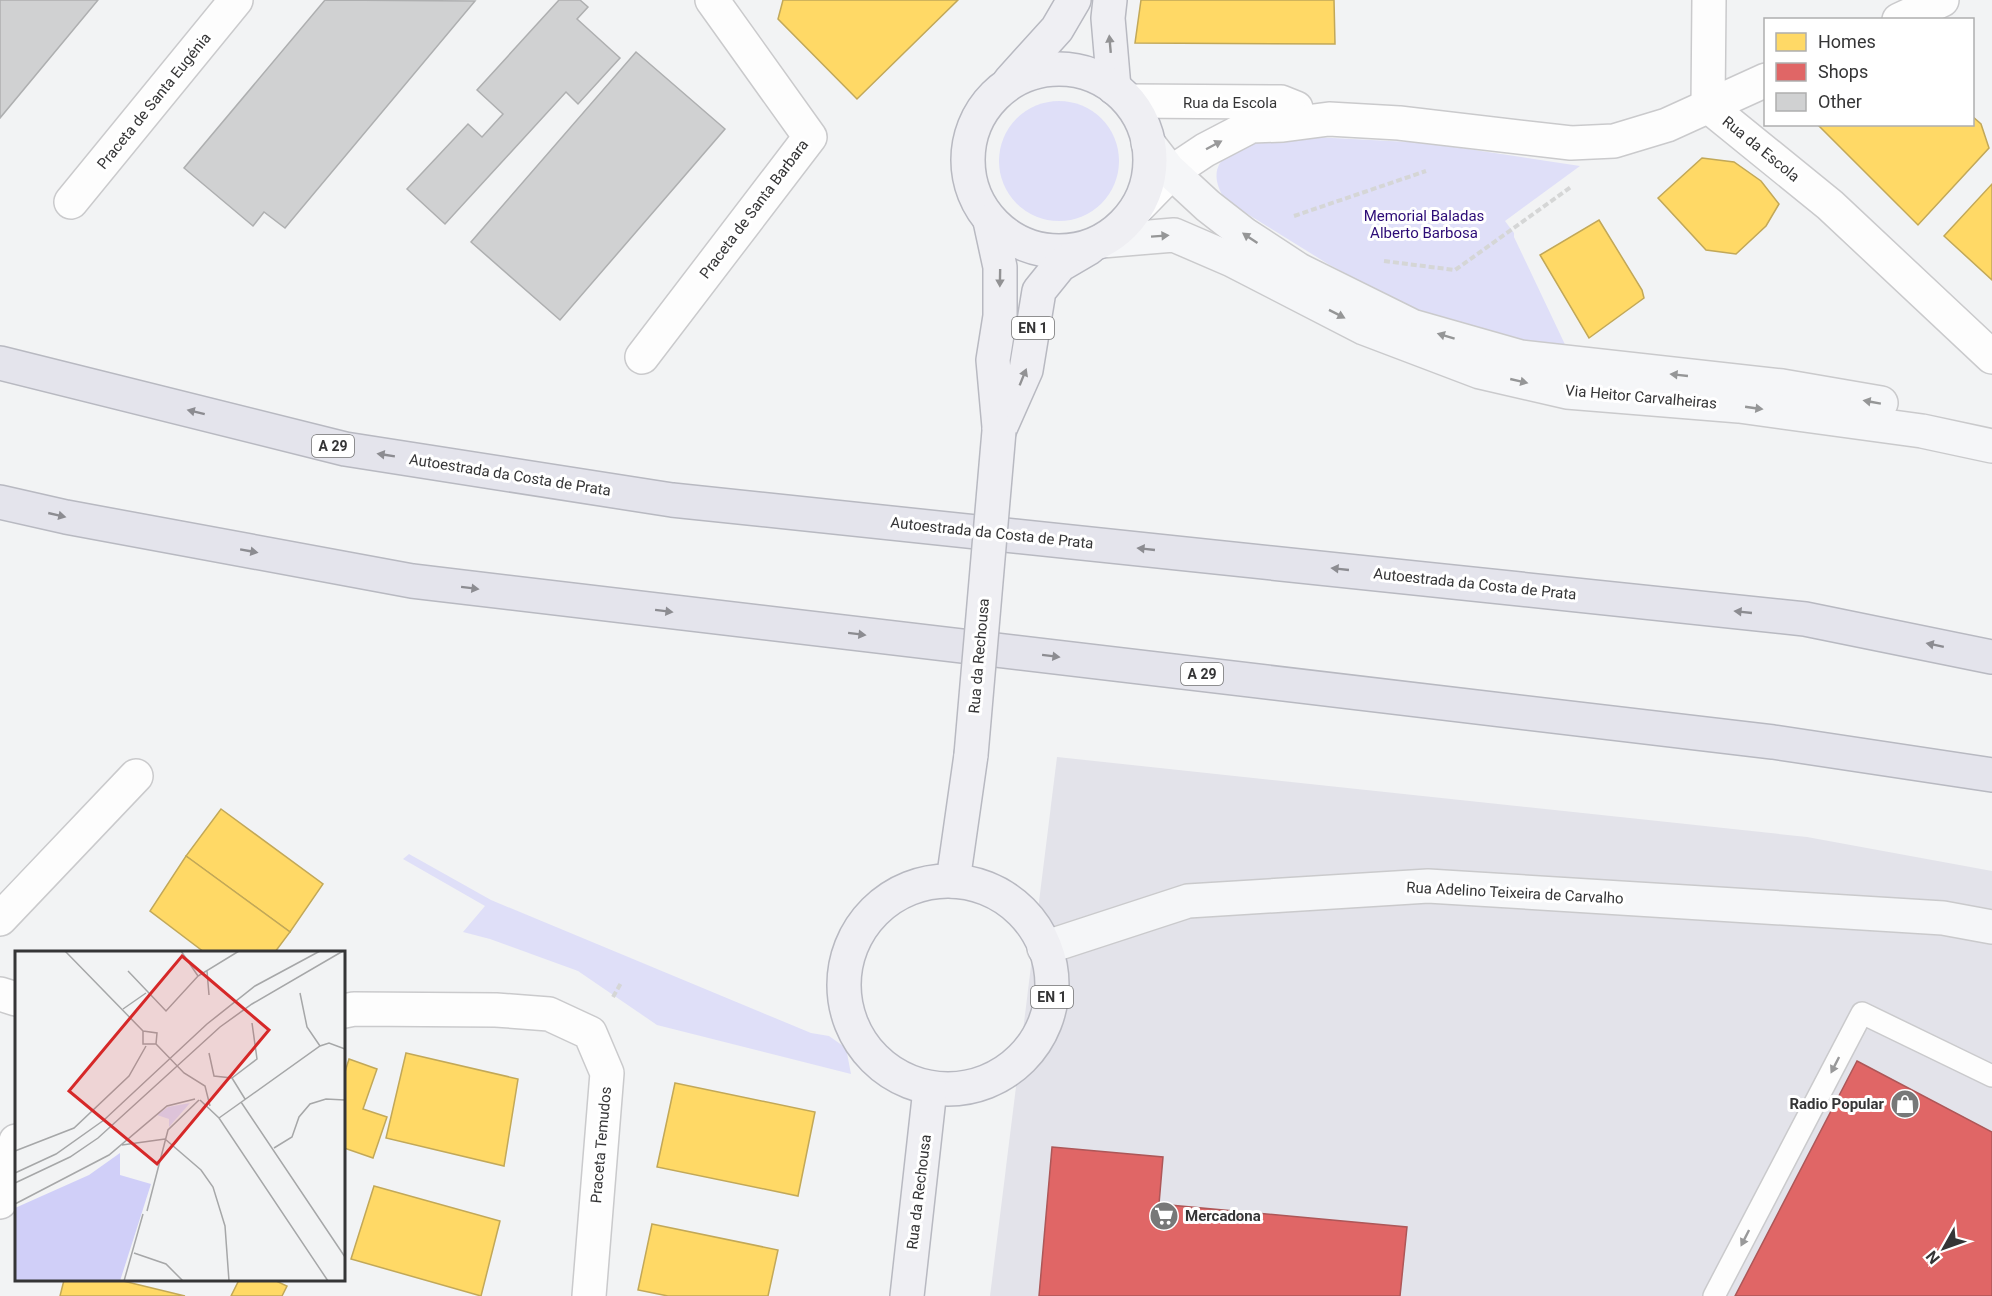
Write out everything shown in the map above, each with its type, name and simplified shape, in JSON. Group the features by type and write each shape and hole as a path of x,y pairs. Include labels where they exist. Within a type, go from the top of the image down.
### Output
{"highway":[{"name":"Autoestrada da Costa de Prata","path":"0,363 345,449 672,500 1805,619 1992,657"},
{"name":"A 29","path":"0,502 66,517 412,581 1773,742 1992,775"}],"main road":[{"name":"EN 1","path":"1007,85 1057,29 1074,0"},
{"name":"EN 1","path":"1110,0 1108,18 1121,95"},
{"name":"EN 1","path":"1061,69 1098,78 1121,95 1137,114 1148,143 1150,160 1148,177 1137,208 1127,221 1098,243 1066,251 1037,249 1003,232 990,221 978,204 971,186 968,148 981,112 992,97 1023,76 1042,70 1061,69"},
{"name":"Via Heitor Carvalheiras","path":"1148,143 1172,172 1208,206 1272,253 1299,270 1412,326 1521,357 1782,386 1992,423"},
{"name":"Rua da Rechousa","path":"953,881 971,755 999,431 993,360 1000,316 1000,267 990,221"},
{"name":"Via Heitor Carvalheiras","path":"1098,243 1174,235 1232,260 1364,328 1480,372 1512,380 1567,392 1739,406 1922,431 1992,447"},
{"name":"Rua da Rechousa","path":"999,431 1026,370 1039,291 1060,265 1098,243"},
{"name":"EN 1","path":"953,881 988,888 1017,906 1038,933 1044,948 1050,964 1052,997 1043,1030 1023,1058 997,1078 964,1089 930,1089 897,1077 870,1055 851,1025 843,991 847,956 862,925 886,900 918,885 953,881"},
{"name":"Rua Adelino Teixeira de Carvalho","path":"1044,948 1188,902 1428,886 1943,918 1992,927"},
{"name":"Rua da Rechousa","path":"907,1296 930,1089"}],"street":[{"name":"Praceta de Santa Eugénia","path":"71,202 236,0"},
{"name":"Praceta de Santa Barbara","path":"642,357 810,137 712,0"},
{"path":"1709,0 1708,106 1764,81"},
{"path":"1903,18 1942,0"},
{"name":"Rua da Escola","path":"1121,95 1281,102 1329,120"},
{"name":"Rua da Escola","path":"1137,208 1172,172 1205,150 1251,126 1329,120 1399,123 1571,143 1614,141 1667,125 1708,106 1830,205 1992,357"},
{"path":"0,920 136,776"},
{"path":"0,993 15,999"},
{"name":"Praceta Temudos","path":"345,1011 496,1010 549,1014 591,1033 607,1073 589,1296"},
{"path":"0,1202 15,1145"}],"lane":[{"path":"1714,1296 1862,1013 1992,1076"}],"path":[{"path":"1289,218 1429,170"},
{"path":"1380,261 1455,270 1572,186"}],"shaded area":[{"path":"1057,757 1807,837 1992,871 1992,1296 990,1296"}],"green space":[{"path":"1059,101 1082,105 1102,118 1115,138 1119,161 1115,184 1102,204 1082,217 1059,221 1036,217 1016,204 1003,184 999,161 1003,138 1016,118 1036,105"},
{"name":"Memorial Baladas Alberto Barbosa","path":"1258,134 1428,143 1580,166 1505,221 1514,233 1570,355 1417,312 1328,264 1225,200 1219,187 1218,167 1229,153"},
{"path":"409,854 491,900 811,1033 829,1036 846,1048 851,1074 657,1025 578,971 490,939 463,932 485,906 403,859"}],"building: Homes":[{"path":"783,0 958,0 857,99 778,19"},
{"path":"1141,0 1334,0 1335,44 1135,43"},
{"path":"1974,118 1981,124 1989,148 1918,225 1819,126 1974,126"},
{"path":"1702,158 1734,162 1761,181 1779,204 1766,226 1736,254 1706,250 1658,198"},
{"path":"1992,184 1992,280 1944,236"},
{"path":"1599,220 1642,290 1644,298 1589,338 1540,255"},
{"path":"221,809 323,884 290,932 186,856"},
{"path":"186,856 290,932 276,951 203,951 150,911"},
{"path":"406,1053 518,1079 504,1166 386,1138"},
{"path":"349,1059 377,1069 363,1109 387,1117 373,1158 345,1148 345,1072"},
{"path":"675,1083 815,1112 798,1196 657,1167"},
{"path":"374,1186 500,1221 481,1296 351,1259"},
{"path":"652,1224 778,1250 768,1296 668,1296 638,1290"},
{"path":"64,1281 123,1281 185,1296 60,1296"},
{"path":"238,1281 276,1281 287,1286 282,1296 231,1296"}],"building: Shops":[{"path":"1857,1061 1992,1132 1992,1296 1735,1296"},
{"name":"Mercadona","path":"1052,1147 1163,1157 1159,1204 1407,1227 1400,1296 1039,1296"}],"building: Other":[{"path":"0,0 98,0 0,118"},
{"path":"325,0 475,1 285,228 264,212 253,226 184,168"},
{"path":"559,0 580,0 588,7 577,19 620,58 578,104 566,92 445,224 407,189 468,124 482,137 503,114 477,90"},
{"path":"636,52 725,129 560,320 471,242"}],"place":[{"name":"Radio Popular","path":"1905,1104"},
{"name":"Mercadona","path":"1164,1216"}]}
